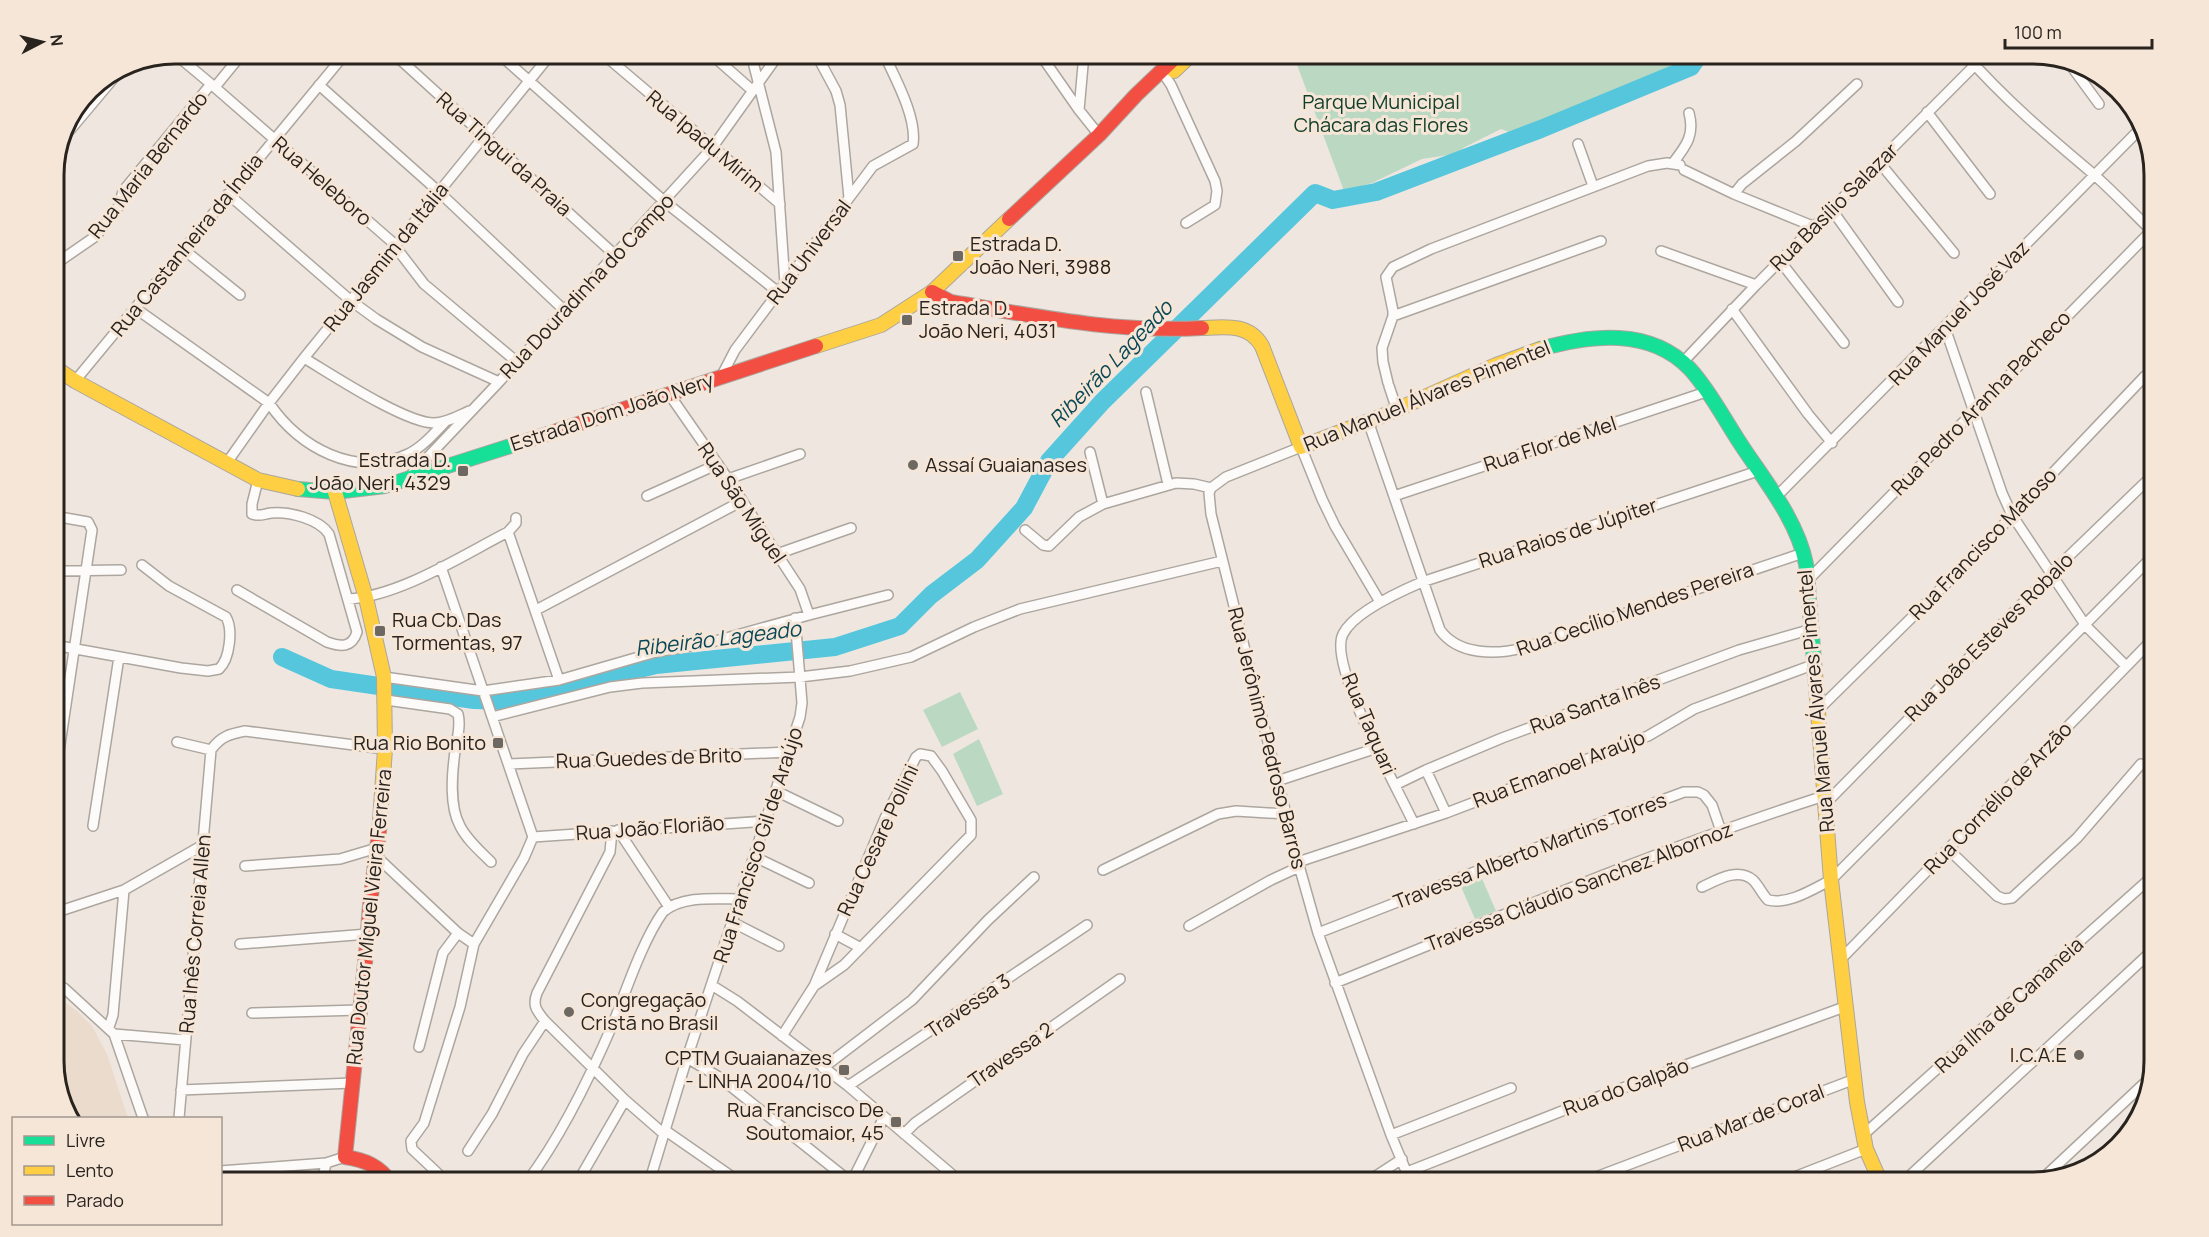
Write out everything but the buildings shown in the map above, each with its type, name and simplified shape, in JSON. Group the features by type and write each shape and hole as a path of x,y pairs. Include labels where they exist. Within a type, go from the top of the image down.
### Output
{"street":[{"name":"Estrada Dom João Nery","path":"65,374 258,480 294,489 334,492 385,486 405,481 881,325 932,292 1118,116 1142,101 1171,64"},
{"name":"Estrada Dom João Nery","path":"1164,74 1177,64"},
{"name":"Rua Heleboro","path":"188,65 395,246 424,284 517,362"},
{"name":"Rua Maria Bernardo","path":"65,257 96,236 119,206 123,191 232,65"},
{"name":"Rua Castanheira da Índia","path":"75,381 336,65"},
{"name":"Rua Tingui da Praia","path":"406,65 615,254"},
{"path":"512,65 665,202 782,288"},
{"name":"Rua Jasmim da Itália","path":"226,464 304,358 542,65"},
{"name":"Rua Ipadu Mirim","path":"615,65 780,204"},
{"path":"726,65 756,87"},
{"path":"753,65 756,87 776,152 782,288"},
{"name":"Rua Douradinha do Campo","path":"405,481 665,202 712,148 772,65"},
{"path":"822,65 836,91 840,105 849,198"},
{"name":"Rua Universal","path":"721,376 735,350 873,166 913,144 913,131 904,99 889,65"},
{"path":"1047,65 1099,135"},
{"path":"1079,110 1082,65"},
{"path":"1975,65 2056,144 2144,221"},
{"name":"Rua Basílio Salazar","path":"1683,362 1732,309 1975,65"},
{"path":"2076,73 2099,104"},
{"path":"1164,74 1215,181 1217,191 1215,205 1186,223"},
{"path":"1734,194 1743,183 1796,141 1857,84"},
{"path":"319,85 438,191 564,310"},
{"path":"80,119 103,92"},
{"path":"1927,112 1990,194"},
{"path":"1679,166 1691,134 1689,113"},
{"name":"Rua Manuel José Vaz","path":"1776,498 2136,133"},
{"path":"1578,144 1593,186"},
{"path":"1879,162 1954,253"},
{"path":"1397,410 1383,362 1383,348 1393,316 1386,277 1393,267 1431,249 1648,166 1679,166 1734,194 1815,226"},
{"path":"228,194 350,300 376,319 422,347 499,382"},
{"path":"1832,210 1898,302"},
{"name":"Rua Pedro Aranha Pacheco","path":"1808,580 2144,240"},
{"path":"1393,316 1601,241"},
{"path":"183,249 240,295"},
{"path":"1660,251 1756,285"},
{"path":"1780,261 1844,344"},
{"path":"932,292 951,302 1102,327 1158,330 1230,328 1249,332 1262,346 1322,499 1335,526 1380,602"},
{"path":"135,308 269,403 279,418 307,442 340,459 359,464 380,463 408,454 424,443 446,421"},
{"path":"1732,309 1808,414 1832,443"},
{"path":"1945,328 2002,493 2012,515 2086,626 2126,666"},
{"name":"Rua Manuel Álvares Pimentel","path":"1211,488 1226,477 1397,410 1503,362 1561,342 1602,337 1638,340 1654,344 1683,362 1706,392 1776,498 1798,538 1803,553 1808,580 1831,880 1864,1142 1876,1172"},
{"path":"304,358 399,412 425,422 446,421 472,410"},
{"name":"Rua Francisco Matoso","path":"1818,710 1885,645 2144,377"},
{"path":"1146,392 1168,484"},
{"name":"Rua Flor de Mel","path":"1394,496 1706,392"},
{"name":"Rua São Miguel","path":"669,394 800,589 809,615"},
{"name":"Rua Cecílio Mendes Pereira","path":"1368,421 1440,630 1454,644 1475,650 1508,652 1803,553"},
{"path":"1090,452 1102,504"},
{"path":"728,479 800,454"},
{"path":"647,496 718,464"},
{"name":"Rua Raios de Júpiter","path":"1380,602 1422,582 1758,471"},
{"path":"237,590 327,642 338,646 349,645 355,640 357,633 329,534 319,523 283,513 261,516 252,514 258,480"},
{"path":"1025,530 1043,545 1049,546 1079,517 1102,504 1168,484 1184,482 1211,488"},
{"name":"Rua João Esteves Robalo","path":"1824,800 2144,484"},
{"name":"Rua Jerônimo Pedroso Barros","path":"1211,488 1210,508 1222,561 1318,933 1391,1135 1407,1172"},
{"name":"Rua Doutor Miguel Vieira Ferreira","path":"334,492 366,598 384,677 386,700 385,748 377,853 369,901 368,934 345,1157"},
{"path":"536,610 742,501"},
{"path":"65,518 81,520 91,525 87,570 65,717"},
{"path":"348,599 366,598 429,574 508,532 516,523 516,518"},
{"path":"777,554 850,528"},
{"path":"508,532 560,680"},
{"path":"491,715 631,684 800,677 850,671 912,657 974,627 1020,609 1222,561"},
{"path":"65,647 181,668 208,671 219,669 226,659 230,630 226,617 170,586 142,565"},
{"path":"1702,886 1727,876 1743,875 1754,881 1768,900 1778,901 1796,897 1831,880 2144,565"},
{"path":"436,1172 412,1149 410,1144 424,1123 460,1006 473,947 524,858 533,837 441,567"},
{"path":"65,571 121,570"},
{"path":"384,677 484,694 560,680 656,652 712,642 888,595"},
{"name":"Rua Taquari","path":"1380,602 1343,632 1341,644 1344,666 1377,748 1414,824"},
{"name":"Rua Francisco Gil de Araújo","path":"653,1172 687,1058 800,717 802,703 795,618"},
{"name":"Rua Santa Inês","path":"1395,785 1502,738 1718,658 1812,629"},
{"name":"Rua Cornélio de Arzão","path":"1841,958 2144,648"},
{"path":"93,826 119,657"},
{"name":"Rua Emanoel Araújo","path":"1189,926 1299,865 1446,813 1648,736 1694,710 1815,664"},
{"path":"386,700 450,709 458,714 455,813 460,827 490,862"},
{"path":"177,742 212,750 219,739 245,731 385,748"},
{"path":"1277,781 1377,748"},
{"name":"Rua Inês Correia Allen","path":"179,1117 212,750"},
{"name":"Rua Guedes de Brito","path":"509,764 789,752"},
{"name":"Rua Cesare Pollini","path":"782,1036 814,986 885,818 916,757 920,754 931,756 971,820 971,835 844,965 814,986"},
{"path":"1948,849 1997,896 2004,899 2012,898 2077,838 2141,764"},
{"path":"1426,770 1446,813"},
{"path":"776,791 838,821"},
{"name":"Travessa Alberto Martins Torres","path":"1318,933 1684,792 1698,792 1704,795 1712,805 1721,831"},
{"name":"Travessa Cláudio Sanchez Albornoz","path":"1335,983 1582,883 1721,831 1824,800"},
{"path":"1103,870 1218,814 1236,811 1286,814"},
{"name":"Rua João Florião","path":"533,837 766,821"},
{"path":"615,831 669,907"},
{"path":"615,831 607,859 534,1000 535,1008 545,1021 625,1100 665,1133 724,1172"},
{"path":"65,909 124,890 203,845"},
{"path":"245,866 340,859 377,853 473,947"},
{"path":"755,856 809,883"},
{"path":"823,1068 912,1000 988,920 1034,878"},
{"name":"Rua Ilha de Cananeia","path":"1864,1142 2144,884"},
{"path":"124,890 112,1030 142,1117"},
{"path":"533,1172 594,1068 659,918 669,907 684,902 740,899"},
{"path":"732,922 779,946"},
{"name":"Travessa 3","path":"848,1086 1087,925"},
{"path":"419,1047 442,953 458,933"},
{"path":"240,944 368,934"},
{"name":"Rua Cesare Pollini","path":"835,934 861,948"},
{"path":"1914,1172 2144,958"},
{"name":"Travessa 2","path":"904,1134 915,1123 1120,979"},
{"path":"712,986 738,1001 848,1086 949,1172"},
{"path":"65,989 112,1030 185,1040"},
{"name":"Rua do Galpão","path":"1407,1172 1590,1100 1847,1006"},
{"path":"252,1012 360,1010"},
{"path":"468,1151 492,1114 523,1054 545,1021"},
{"path":"687,1058 719,1077 837,1172"},
{"name":"Rua Mar de Coral","path":"1609,1172 1855,1079"},
{"path":"182,1090 352,1083"},
{"path":"2050,1172 2142,1085"},
{"path":"1391,1135 1511,1088"},
{"path":"583,1172 625,1100"},
{"path":"856,1172 884,1117"},
{"path":"1802,1172 1864,1142"},
{"path":"222,1172 326,1162 345,1157 376,1165 384,1172"},
{"path":"1382,1172 1401,1159"},
{"path":"324,1172 326,1162"}],"shaded area":[{"path":"65,1002 92,1026 107,1054 128,1117 80,1117 70,1097 65,1069"}],"green space":[{"name":"Parque Municipal Chácara das Flores","path":"1297,64 1672,64 1657,76 1641,84 1575,107 1559,114 1547,125 1519,136 1501,129 1455,154 1422,159 1372,183 1344,191"},
{"path":"960,692 978,729 942,747 923,710"},
{"path":"979,739 1003,794 977,806 953,754"},
{"path":"1480,874 1496,911 1475,919 1459,882"}],"waterway":[{"name":"Ribeirão Lageado","path":"282,657 331,679 474,700 507,701 656,665 835,647 900,626 931,595 977,560 1024,508 1049,461 1102,402 1315,193 1333,200 1376,192 1541,129 1691,67 1693,64"}],"traffic: fast":[{"path":"1540,349 1599,338 1638,341 1657,346 1674,356 1698,378 1773,492 1790,520 1802,549 1807,569 1815,673"},
{"path":"298,489 335,492 385,486 523,442"}],"traffic: slow":[{"path":"1174,71 1181,64"},
{"path":"816,346 881,325 932,292 1009,219"},
{"path":"1202,328 1236,328 1250,333 1257,339 1262,346 1301,447 1387,414 1496,365 1540,349"},
{"path":"65,374 258,480 298,489"},
{"path":"335,492 366,598 384,677 385,749 380,821"},
{"path":"1815,673 1831,880 1857,1102 1866,1149 1876,1172"}],"traffic: jam":[{"path":"1009,219 1099,135 1168,64"},
{"path":"932,292 951,302 1045,318 1138,328 1202,328"},
{"path":"523,442 816,346"},
{"path":"380,821 345,1157 359,1160 382,1172"}],"place":[{"name":"Estrada D. João Neri, 3988","path":"958,256"},
{"name":"Estrada D. João Neri, 4031","path":"907,320"},
{"name":"Assaí Guaianases","path":"913,465"},
{"name":"Estrada D. João Neri, 4329","path":"463,471"},
{"name":"Rua Cb. Das Tormentas, 97","path":"380,631"},
{"name":"Rua Rio Bonito","path":"498,743"},
{"name":"Congregação Cristã no Brasil","path":"569,1012"},
{"name":"I.C.A.E","path":"2079,1055"},
{"name":"CPTM Guaianazes - LINHA 2004/10","path":"844,1070"},
{"name":"Rua Francisco De Soutomaior, 45","path":"896,1122"}]}
